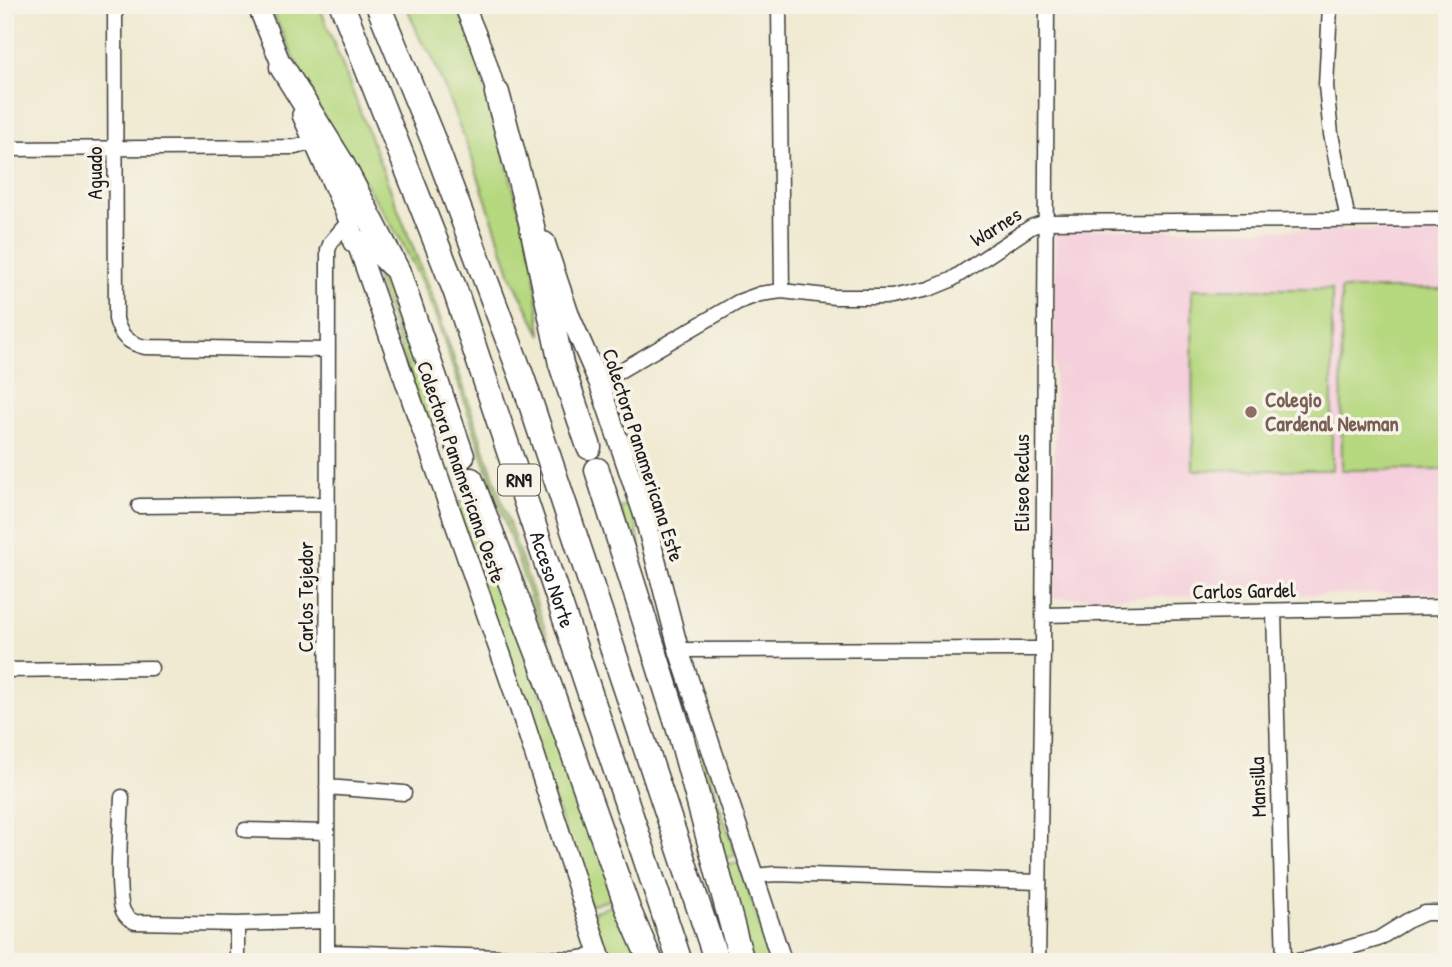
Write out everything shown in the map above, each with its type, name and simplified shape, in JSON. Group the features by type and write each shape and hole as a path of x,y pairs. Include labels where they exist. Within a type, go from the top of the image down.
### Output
{"highway":[{"name":"Acceso Norte","path":"342,5 455,290 680,962"},
{"name":"Acceso Norte","path":"378,5 434,142 523,380 717,962"},
{"path":"282,67 341,162 398,272 462,456"},
{"path":"497,93 531,222 561,364 681,736 742,962"},
{"path":"347,232 376,249 398,272"},
{"path":"471,480 539,656 628,909 651,962"}],"street":[{"name":"Aguado","path":"115,5 118,330 135,345 145,347 328,350"},
{"name":"Colectora Panamericana Oeste","path":"257,5 347,232 519,706 601,958"},
{"name":"Colectora Panamericana Este","path":"464,5 483,51 562,293 599,383 687,651 782,962"},
{"path":"779,5 782,291"},
{"name":"Eliseo Reclus","path":"1038,962 1047,5"},
{"path":"1330,7 1326,86 1331,134 1348,220"},
{"path":"5,149 295,147 313,142"},
{"name":"Warnes","path":"599,383 738,302 760,294 782,291 835,297 891,297 929,289 951,280 1031,228 1045,222 1447,219"},
{"name":"Carlos Tejedor","path":"328,957 328,250 331,242 347,232"},
{"path":"139,506 327,504"},
{"name":"Carlos Gardel","path":"1043,615 1447,607"},
{"name":"Mansilla","path":"1275,612 1284,962"},
{"path":"687,651 1043,649"},
{"path":"5,670 151,668"},
{"path":"327,787 404,793"},
{"path":"122,797 120,893 128,919 135,922 326,921"},
{"path":"245,830 327,832"},
{"path":"754,876 775,874 1039,882"},
{"path":"1290,962 1310,959 1378,939 1425,913 1447,913"},
{"path":"237,923 237,962"},
{"path":"328,957 601,958"}],"shaded area":[{"name":"Colegio Cardenal Newman","path":"1055,229 1447,230 1447,593 1054,598"}],"green space":[{"path":"269,5 319,5 439,315 571,706 567,707 436,317 420,278 400,239 315,103"},
{"path":"406,5 457,5 474,46 534,262 541,335 512,278 472,158 431,54 421,41"},
{"path":"368,251 383,261 440,423 427,428"},
{"path":"1192,289 1332,289 1332,470 1193,470"},
{"path":"1341,289 1447,289 1447,470 1342,470"},
{"path":"461,501 473,518 620,897 590,905 454,505"},
{"path":"630,503 641,556 638,560 620,508"},
{"path":"697,750 700,750 736,855 720,861"},
{"path":"739,862 772,962 752,962 723,867"},
{"path":"620,903 644,962 609,962 592,912"}],"place":[{"name":"Colegio Cardenal Newman","path":"1251,412"}]}
